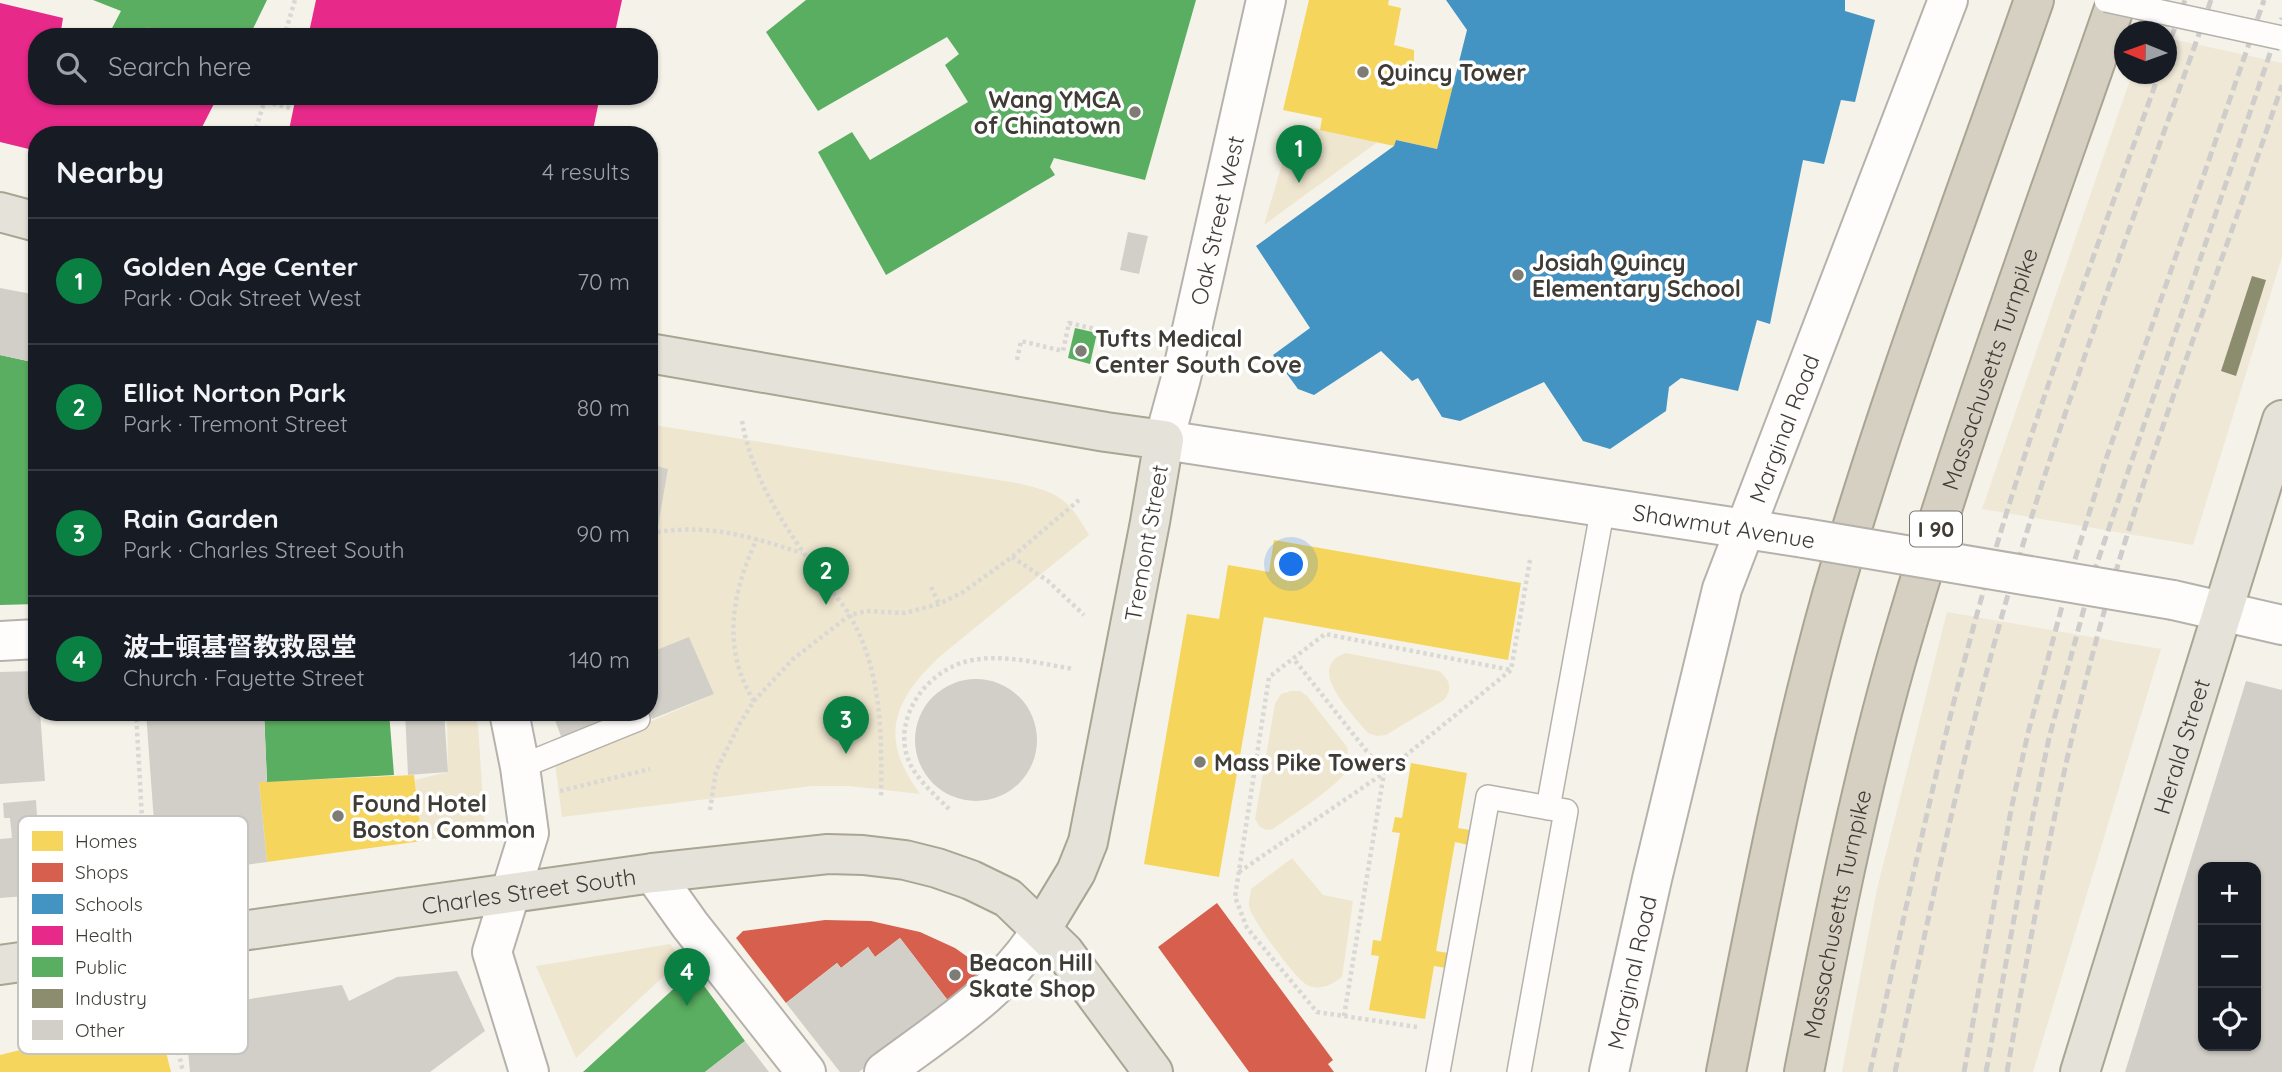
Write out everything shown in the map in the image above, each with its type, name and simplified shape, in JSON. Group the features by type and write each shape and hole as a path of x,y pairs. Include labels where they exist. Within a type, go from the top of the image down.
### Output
{"highway":[{"path":"1726,1072 1783,791 1836,583 1892,404 2034,0"},
{"name":"Massachusetts Turnpike","path":"1804,1072 1851,843 1896,662 1976,408 2118,0"}],"main road":[{"name":"Oak Street West","path":"1164,440 1181,378 1266,0"},
{"name":"Marginal Road","path":"1609,1072 1722,589 1948,0"},
{"path":"0,212 28,220"},
{"name":"Tremont Street","path":"658,355 1164,440 1088,842 1076,872 1042,928"},
{"name":"Herald Street","path":"2080,1072 2282,420"},
{"name":"Shawmut Avenue","path":"1164,440 1746,528 2173,600 2282,625"},
{"path":"0,641 28,639"},
{"path":"511,721 529,833 492,952 528,1072"},
{"name":"Charles Street South","path":"248,930 653,873 828,854 905,860 937,868 1008,898 1042,928"},
{"path":"653,873 690,925 806,1072"},
{"path":"884,1072 1005,978 1031,947 1042,928 1064,952 1153,1072"},
{"name":"Charles Street South","path":"0,965 18,962"}],"lane":[{"path":"2106,0 2282,38"},
{"path":"1548,808 1603,507"},
{"path":"520,767 633,721"},
{"path":"1438,1072 1488,797 1566,811 1519,1072"}],"path":[{"path":"287,28 295,0"},
{"path":"257,126 263,105"},
{"path":"279,105 293,109"},
{"path":"1017,360 1021,341 1063,351 1069,323 1150,342"},
{"path":"1065,342 1072,344"},
{"path":"742,422 755,466 775,507 803,553 849,615 873,673 882,749 881,797"},
{"path":"710,810 716,771 740,723 754,701 793,659 849,615 867,611 905,612 939,604 963,592 1012,556 1079,500"},
{"path":"658,532 704,528 733,532 803,553"},
{"path":"754,701 738,668 734,619 739,581 757,539"},
{"path":"1012,556 1048,581 1084,615"},
{"path":"1238,873 1384,773 1511,670 1530,560"},
{"path":"931,587 939,604"},
{"path":"1446,1032 1317,1012 1247,928 1235,897 1269,677 1325,634 1511,670"},
{"path":"949,809 908,760 904,740 907,716 918,695 932,680 951,667 972,660 1004,657 1074,669"},
{"path":"1293,658 1384,773 1344,1016"},
{"path":"137,721 142,816"},
{"path":"549,794 650,769"},
{"path":"179,1054 183,1072"}],"shaded area":[{"path":"2177,40 2282,63 2282,257 2193,545 1982,509 2129,84 2177,84"},
{"path":"1294,124 1379,141 1264,225"},
{"path":"658,426 1017,483 1060,498 1068,504 1089,535 938,658 910,690 896,722 896,738 907,774 920,794 849,786 812,786 562,817 555,763 652,721 658,721 658,718 714,694 689,638 658,650 658,524 668,469 658,467"},
{"path":"1947,612 2161,649 2033,1072 1842,1072 1877,889"},
{"path":"1346,653 1439,671 1448,681 1449,692 1444,700 1386,735 1368,733 1343,703 1330,679 1329,669 1334,660"},
{"path":"1300,691 1307,696 1347,747 1348,764 1343,776 1325,792 1273,829 1266,830 1260,827 1255,819 1275,704 1281,694"},
{"path":"447,721 476,721 485,830 422,841 415,780 448,772"},
{"path":"1292,858 1323,895 1353,901 1342,977 1325,986 1312,987 1301,981 1265,935 1249,906 1251,889"},
{"path":"670,944 682,959 576,1058 536,966"}],"building: Homes":[{"name":"Quincy Tower","path":"1309,0 1389,0 1388,5 1401,8 1394,45 1414,50 1414,66 1455,78 1437,149 1396,140 1394,146 1320,130 1322,118 1283,110"},
{"name":"Mass Pike Towers","path":"1274,540 1521,583 1508,660 1264,617 1219,877 1144,864 1187,614 1219,619 1228,565 1269,572"},
{"path":"1411,763 1467,773 1458,828 1470,830 1468,845 1455,842 1436,951 1448,953 1446,968 1434,966 1425,1019 1369,1010 1379,956 1371,955 1373,940 1381,941 1400,833 1392,832 1395,817 1402,818"},
{"path":"414,775 422,841 267,862 259,782"},
{"path":"18,1051 18,1054 166,1054 171,1072 0,1072 0,1055"}],"building: Shops":[{"path":"1217,903 1333,1060 1328,1064 1334,1072 1249,1072 1158,947"},
{"path":"825,920 871,921 920,932 955,948 989,972 949,1002 900,938 875,957 868,947 841,968 837,963 786,1003 736,938 743,931"}],"building: Schools":[{"name":"Josiah Quincy Elementary School","path":"1446,0 1845,0 1845,11 1875,20 1855,102 1841,100 1824,164 1803,160 1770,324 1757,320 1738,391 1681,378 1669,387 1666,411 1610,449 1583,441 1544,382 1460,421 1442,417 1418,378 1412,381 1381,351 1314,395 1298,389 1273,355 1310,328 1256,246 1394,146 1396,140 1437,149 1467,30"}],"building: Health":[{"path":"316,0 622,0 616,28 310,28"},
{"path":"0,3 63,18 61,28 28,28 28,105 213,105 203,126 28,126 28,149 0,142"},
{"path":"294,105 598,105 594,126 290,126"}],"building: Public":[{"path":"93,0 267,0 253,28 112,28 121,11"},
{"path":"806,0 1196,0 1145,180 1054,158 1050,167 1055,175 886,275 818,152 852,132 870,160 968,102 945,65 959,54 947,37 818,111 766,32"},
{"name":"Tufts Medical Center South Cove","path":"1075,328 1097,333 1090,364 1068,358"},
{"path":"0,355 28,361 28,604 0,605"},
{"path":"264,721 390,721 394,775 267,782"},
{"path":"693,971 745,1041 705,1072 583,1072"}],"building: Industry":[{"path":"2252,276 2266,280 2236,376 2221,371"}],"building: Other":[{"path":"1128,232 1148,236 1139,274 1120,270"},
{"path":"0,288 28,293 28,361 0,355"},
{"path":"658,466 668,469 658,526"},
{"path":"689,637 714,694 658,717 658,649"},
{"path":"28,671 28,721 41,721 45,781 0,784 0,672"},
{"path":"976,679 999,684 1019,697 1032,717 1037,740 1032,763 1019,783 999,796 976,801 953,796 933,783 920,763 915,740 920,717 933,697 953,684"},
{"path":"2246,681 2282,690 2282,1072 2125,1072"},
{"path":"147,721 264,721 267,782 259,782 267,862 248,865 248,816 154,816"},
{"path":"405,721 445,721 448,772 408,775"},
{"path":"555,721 610,721 562,739"},
{"path":"36,800 37,816 18,816 18,897 0,898 0,839 12,838 10,818 4,818 3,803"},
{"path":"900,938 949,1002 859,1072 840,1072 786,1003 837,963 841,968 868,947 875,957"},
{"path":"457,971 485,1031 430,1072 190,1072 188,1054 248,1054 248,999 342,985 349,1001 397,977"},
{"path":"745,1041 769,1072 705,1072"}],"railway":[{"path":"2177,22 2185,0"},
{"path":"1895,1072 1966,753 2017,564 2086,351 2211,0"},
{"path":"1964,1072 2011,810 2028,733 2072,569 2104,465 2264,0"},
{"path":"1986,1072 2049,738 2093,575 2282,18"},
{"path":"1870,1072 1942,750 1993,558 2052,375 2155,84"},
{"path":"2007,1072 2053,825 2096,642 2153,456 2282,85"}],"place":[{"name":"Quincy Tower","path":"1363,72"},
{"name":"Wang YMCA of Chinatown","path":"1135,112"},
{"name":"Golden Age Center","path":"1299,183"},
{"name":"Josiah Quincy Elementary School","path":"1518,275"},
{"name":"Tufts Medical Center South Cove","path":"1081,351"},
{"name":"Elliot Norton Park","path":"826,605"},
{"name":"Rain Garden","path":"846,754"},
{"name":"Mass Pike Towers","path":"1200,762"},
{"name":"Found Hotel Boston Common","path":"338,816"},
{"name":"Beacon Hill Skate Shop","path":"955,975"},
{"name":"波士頓基督教救恩堂","path":"687,1006"}]}
